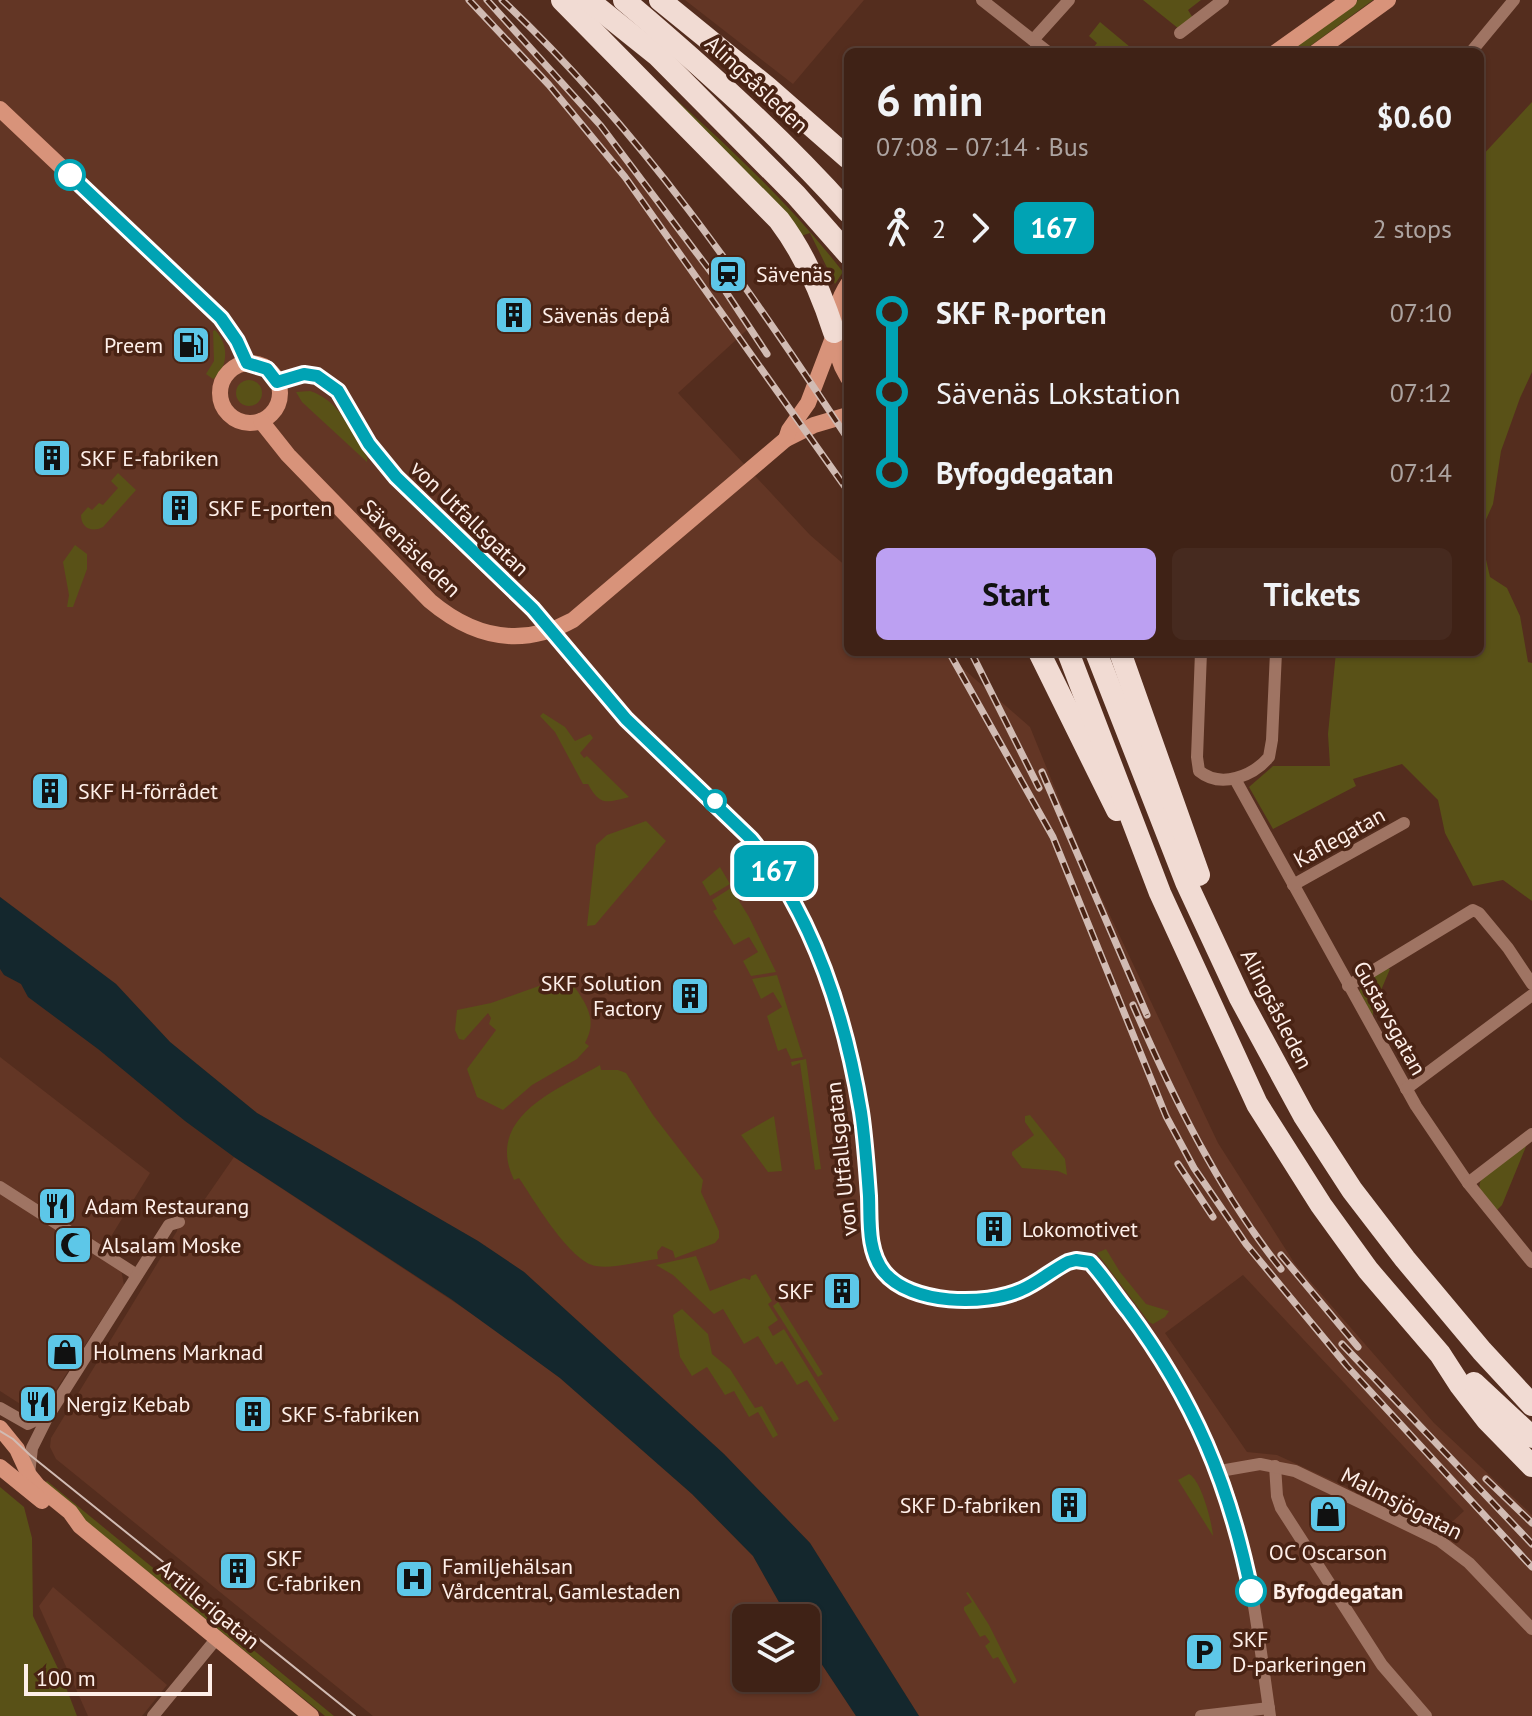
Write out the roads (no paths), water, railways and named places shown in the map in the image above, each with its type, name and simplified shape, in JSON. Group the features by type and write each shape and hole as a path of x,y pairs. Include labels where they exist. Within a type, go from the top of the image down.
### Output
{"highway":[{"path":"562,0 779,220 797,246 834,333"},
{"path":"588,0 658,56 796,195 844,249"},
{"name":"Alingsåsleden","path":"624,0 727,89 844,208"},
{"path":"660,0 844,154"},
{"path":"1041,656 1160,893 1257,1104 1343,1236 1440,1354 1487,1420 1532,1466"},
{"path":"1070,656 1160,893"},
{"name":"Alingsåsleden","path":"1098,656 1186,882 1240,998 1304,1116 1352,1190 1482,1351"},
{"path":"1121,656 1200,877 1212,939"},
{"path":"1482,1351 1532,1393"},
{"path":"1482,1351 1532,1405"},
{"path":"1440,1354 1528,1436"}],"street":[{"path":"982,0 1043,48"},
{"path":"1033,40 1069,0"},
{"path":"1180,33 1223,0"},
{"path":"1282,48 1349,0"},
{"path":"1322,48 1388,0"},
{"path":"1474,48 1514,0"},
{"path":"0,109 221,318 247,363"},
{"name":"Sävenäsleden","path":"786,439 808,403 834,333 836,310 844,292"},
{"path":"834,333 837,355 844,370"},
{"path":"247,363 267,369 277,382 279,397 276,407 261,421 248,423 235,419 221,402 220,388 226,375 237,366 247,363"},
{"name":"von Utfallsgatan","path":"277,382 304,374 317,376 338,391 369,444 396,477 533,609 569,648 609,701 720,806 767,859 806,927 839,1011 861,1115 871,1241 882,1271 910,1290 969,1301 1019,1291 1068,1262 1090,1262 1167,1366 1220,1471"},
{"name":"Sävenäsleden","path":"261,421 288,455 430,601 455,619 488,633 517,637 554,630 592,606 786,439 814,425 844,416"},
{"path":"1201,656 1199,771 1210,778 1235,779 1269,757 1276,656"},
{"name":"Gustavsgatan","path":"1235,779 1406,1089 1468,1183 1532,1262"},
{"name":"Kaflegatan","path":"1293,885 1404,823"},
{"path":"1348,986 1473,910 1508,948 1532,984"},
{"path":"1406,1089 1532,995"},
{"path":"1468,1183 1532,1134"},
{"path":"0,1187 137,1275"},
{"path":"28,1483 32,1448 50,1413 169,1225 179,1222"},
{"path":"0,1408 28,1424 50,1413"},
{"name":"Artillerigatan","path":"0,1428 17,1449 28,1483"},
{"name":"Malmsjögatan","path":"1220,1471 1246,1465 1275,1466 1295,1471 1440,1541 1469,1563 1532,1629"},
{"path":"1275,1466 1281,1508 1382,1665 1426,1716"},
{"name":"Artillerigatan","path":"0,1467 38,1486 70,1512 80,1526 311,1716"},
{"path":"1201,1716 1270,1712 1244,1557 1220,1471"},
{"path":"153,1716 217,1638"}],"water":[{"path":"0,897 116,984 170,1042 257,1113 478,1241 524,1272 724,1454 810,1543 919,1716 856,1716 820,1662 820,1604 780,1604 753,1556 692,1494 560,1378 451,1299 234,1157 28,997 21,984 4,975 0,969"}],"tram line":[{"path":"0,1431 355,1716"}],"railway":[{"path":"469,0 549,85 625,177 844,485"},
{"path":"487,0 601,126 726,292 767,354"},
{"path":"502,0 552,49 645,154 770,322 844,433"},
{"path":"951,656 1053,837 1166,1116 1194,1168 1246,1244 1347,1366 1532,1567"},
{"path":"973,656 1039,788"},
{"path":"1042,772 1147,1015"},
{"path":"1133,1005 1198,1142 1237,1207 1281,1269"},
{"path":"1178,1164 1213,1217"},
{"path":"1281,1255 1358,1347"},
{"path":"1342,1344 1532,1544"},
{"path":"1486,1479 1532,1523"}],"place":[{"name":"Sävenäs","path":"728,274"},
{"name":"Sävenäs depå","path":"514,315"},
{"name":"Preem","path":"191,345"},
{"name":"SKF E-fabriken","path":"52,458"},
{"name":"SKF E-porten","path":"180,508"},
{"name":"SKF H-förrådet","path":"50,791"},
{"name":"SKF Solution Factory","path":"690,996"},
{"name":"Adam Restaurang","path":"57,1206"},
{"name":"Lokomotivet","path":"994,1229"},
{"name":"Alsalam Moske","path":"73,1245"},
{"name":"SKF","path":"842,1291"},
{"name":"Holmens Marknad","path":"65,1352"},
{"name":"Nergiz Kebab","path":"38,1404"},
{"name":"SKF S-fabriken","path":"253,1414"},
{"name":"SKF D-fabriken","path":"1069,1505"},
{"name":"OC Oscarson","path":"1328,1514"},
{"name":"SKF C-fabriken","path":"238,1571"},
{"name":"Familjehälsan Vårdcentral, Gamlestaden","path":"414,1579"},
{"name":"Byfogdegatan","path":"1251,1591"},
{"name":"SKF D-parkeringen","path":"1204,1652"}]}
